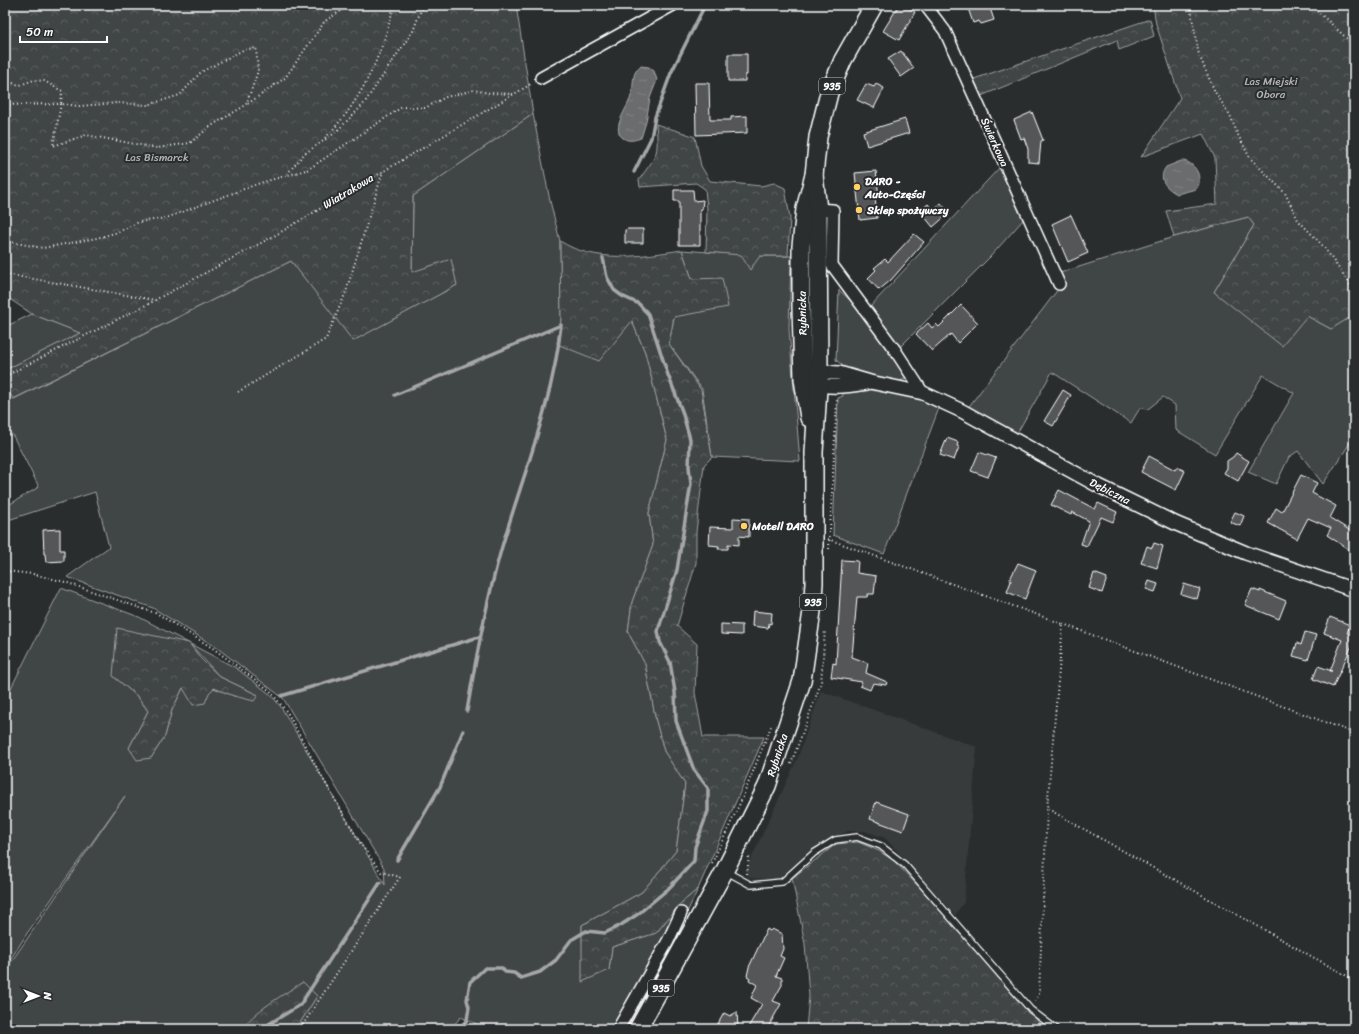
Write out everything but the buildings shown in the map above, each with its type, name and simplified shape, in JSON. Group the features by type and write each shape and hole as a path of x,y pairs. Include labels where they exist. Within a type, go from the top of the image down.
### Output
{"main road":[{"name":"Rybnicka","path":"638,1029 718,868 767,786 802,681 812,611 814,452 813,379 801,271 812,209 818,137 829,93 851,45 874,5"}],"street":[{"path":"541,78 673,5"},
{"name":"Świerkowa","path":"925,5 945,31 1058,284"},
{"path":"812,209 833,210 832,265 895,350 923,393"},
{"name":"Dębiczna","path":"813,379 845,386 870,382 923,393 962,411 1097,485 1177,524 1246,553 1354,590"},
{"path":"618,1029 668,941 681,913"}],"lane":[{"path":"718,868 751,886 782,882 814,853 835,840 857,837 881,846 905,865 1031,1010 1056,1029"}],"path":[{"path":"5,81 20,85 34,80 44,81 62,91 62,104 53,146 86,135 157,148 190,143 211,126 246,105 285,78 326,21 350,5"},
{"path":"321,142 354,105 368,80 382,49 394,5"},
{"path":"286,176 304,154 335,133 363,105 383,73 413,31 423,5"},
{"path":"1190,5 1199,55 1215,92 1230,115 1236,131 1250,158 1285,193 1298,220 1323,246 1354,290"},
{"path":"1311,5 1354,45"},
{"path":"5,105 62,104 79,106 118,103 148,105 180,96 201,72 243,50 256,48 258,71 246,105"},
{"name":"Wiatrakowa","path":"5,376 155,300 274,236 541,78"},
{"path":"5,241 43,248 97,238 118,232 139,222 166,218 260,183 306,170 402,107 425,108 446,97 474,90 490,93 514,94"},
{"path":"238,392 326,339 346,292 384,170"},
{"path":"5,274 155,300"},
{"path":"814,539 830,539 1063,624 1354,734"},
{"path":"5,571 33,574 65,582 158,614 214,649 270,691 287,712 322,777 362,846 381,872 400,877 300,1029"},
{"path":"1031,1010 1039,994 1048,809 1063,624"},
{"path":"718,868 742,799 772,723"},
{"path":"1048,809 1354,980"}],"shaded area":[{"path":"821,691 977,747 964,902 955,915 885,838 865,831 848,831 821,844 777,880 749,878 746,870 798,757"}],"green space":[{"name":"Las Bismarck","path":"5,5 516,5 533,114 413,196 412,272 451,259 457,285 353,341 291,261 13,399 5,384 5,370 80,333 32,314 5,296"},
{"name":"Las Miejski Obora","path":"1153,5 1354,5 1354,321 1349,318 1331,329 1307,316 1282,346 1214,292 1254,225 1248,217 1174,237 1166,211 1217,204 1215,158 1203,134 1141,157 1180,98 1156,24"},
{"path":"1150,19 1154,36 1119,50 1117,40 981,96 974,79"},
{"path":"533,114 550,201 560,241 561,320 557,343 632,321 645,352 667,440 649,513 653,545 632,602 628,632 645,664 656,721 664,751 685,784 676,851 642,892 582,925 583,981 609,970 612,947 656,933 681,903 698,889 655,980 626,1029 488,1029 461,1017 450,1029 296,1029 317,996 303,982 253,1017 243,1029 8,1029 5,1026 5,971 125,796 28,932 5,968 5,700 61,588 139,617 189,643 113,676 138,697 148,711 129,748 151,758 165,736 172,710 183,688 209,693 214,688 234,696 258,695 220,677 190,644 236,668 271,695 281,707 385,885 384,868 283,698 216,647 153,608 67,577 109,547 95,492 5,521 5,507 39,487 12,434 5,437 5,384 14,399 291,261 354,340 457,285 412,272 413,196"},
{"path":"656,124 695,137 701,166 710,181 761,186 774,183 785,188 790,218 788,256 760,256 750,270 741,255 706,252 707,209 705,189 696,183 640,187 639,180 653,160 657,149"},
{"path":"1000,167 1023,220 990,257 897,350 868,309"},
{"path":"1248,217 1254,225 1214,292 1307,316 1331,329 1350,317 1354,321 1354,437 1323,484 1298,451 1289,457 1276,484 1248,472 1294,393 1263,375 1215,454 1176,430 1175,405 1163,397 1148,409 1140,408 1131,423 1052,372 1016,435 967,409 1062,284 1060,273 1174,237"},
{"path":"560,241 588,253 604,256 635,256 682,250 692,279 722,278 728,307 674,317 669,344 701,390 712,457 704,465 696,532 696,563 677,626 697,644 695,693 703,737 764,737 698,889 681,903 656,933 612,947 609,970 582,982 582,925 642,892 676,851 685,784 664,751 656,721 645,664 628,632 632,602 653,545 649,513 667,440 645,352 632,321 599,361 557,344 561,320"},
{"path":"682,250 760,256 791,256 789,329 800,461 712,457 702,389 669,344 674,317 692,279"},
{"path":"839,290 863,312 908,379 892,382 843,370 842,365 836,360"},
{"path":"32,314 81,333 5,370 5,327"},
{"path":"877,389 919,399 939,408 884,554 833,535 838,398 843,396 843,391"},
{"path":"117,628 189,643 201,659 220,677 258,695 254,701 234,696 214,688 209,693 205,703 193,705 183,688 172,710 165,736 151,758 137,760 129,748 148,711 138,697 113,676"},
{"path":"858,842 879,851 894,861 921,889 1045,1029 806,1029 809,996 805,944 792,878 836,844"},
{"path":"303,982 317,996 296,1029 243,1029 246,1023 260,1010"}],"water":[{"path":"641,66 649,67 654,71 657,80 650,98 646,122 641,138 628,140 619,134 618,129 621,118 631,96 635,72"},
{"path":"1181,161 1194,167 1199,175 1199,180 1196,189 1177,194 1166,186 1162,175 1166,167"}],"waterway":[{"path":"634,172 651,138 655,117 671,73 705,5"},
{"path":"459,1029 467,1020 469,1007 467,1000 470,982 485,968 502,968 505,972 514,973 521,978 540,972 556,960 571,940 586,931 605,933 621,925 638,914 668,889 694,861 695,847 708,811 708,788 694,770 676,721 675,692 670,662 660,642 658,631 677,570 691,484 689,467 690,439 682,411 668,375 648,314 639,304 622,296 614,290 607,277 603,258"},
{"path":"395,395 561,325 557,354 544,410 501,550 486,610 467,711"},
{"path":"281,696 479,637"},
{"path":"397,860 440,787 463,731"},
{"path":"267,1029 269,1024 300,1005 380,883"}],"place":[{"name":"DARO - Auto-Części","path":"857,187"},
{"name":"Sklep spożywczy","path":"859,210"},
{"name":"Motell DARO","path":"744,526"}]}
